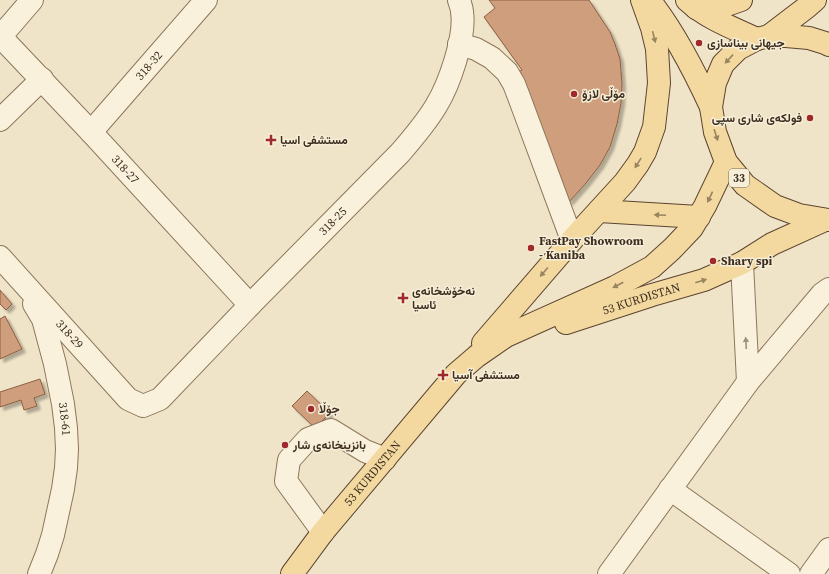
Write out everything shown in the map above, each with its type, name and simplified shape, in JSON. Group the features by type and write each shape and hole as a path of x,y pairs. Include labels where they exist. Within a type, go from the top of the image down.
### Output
{"main road":[{"path":"456,374 572,240 625,182 645,152 654,127 659,83 657,49 652,28 642,0"},
{"name":"33","path":"649,0 686,56 699,81 711,107 715,132 726,162 745,185 775,206 799,215 827,220"},
{"path":"692,4 718,8 740,0"},
{"path":"763,37 815,0"},
{"path":"692,4 716,21 763,37 786,36 809,38 829,45"},
{"name":"33","path":"711,107 715,83 724,64 738,49 763,37"},
{"name":"53 KURDISTAN","path":"292,574 323,532 456,374 477,356 506,336 614,287 652,267 692,228 705,206 726,162"},
{"path":"599,211 699,217"},
{"name":"53 KURDISTAN","path":"456,374 504,350 564,323 704,280 742,263 772,244 827,220"}],"street":[{"path":"0,36 32,0"},
{"name":"318-32","path":"91,132 206,0"},
{"name":"318-25","path":"143,406 160,399 250,305 400,153 420,130 437,105 455,63 460,44 462,27 462,13 459,0"},
{"name":"318-27","path":"0,36 42,79 250,305"},
{"path":"460,44 476,49 492,58 507,72 514,84 572,240"},
{"path":"0,120 42,79"},
{"path":"742,263 748,382"},
{"name":"318-29","path":"7,265 128,399 143,406"},
{"name":"318-61","path":"7,265 28,293 43,319 59,384 66,428 67,449 63,490 53,535 39,574"},
{"path":"608,574 748,382 822,294 829,289"},
{"path":"323,532 286,481 288,460 308,439 331,430 365,451 385,459"},
{"path":"670,489 790,574"},
{"path":"811,574 829,549"}],"building":[{"name":"مۆڵی لازۆ","path":"489,0 589,0 610,32 615,44 620,59 622,84 621,103 617,124 610,147 600,165 569,202 518,72 522,70 484,17 495,8"},
{"path":"0,290 12,304 6,310 0,304"},
{"path":"5,316 22,349 0,359 0,319"},
{"path":"40,379 45,394 34,398 37,406 24,410 21,400 0,407 0,392"},
{"name":"جۆڵا","path":"307,391 330,413 315,428 292,406"}],"place":[{"name":"جیهانی بیناسازی","path":"699,43"},
{"name":"مۆڵی لازۆ","path":"574,94"},
{"name":"فولکەی شاری سپی","path":"810,118"},
{"name":"مستشفى اسيا","path":"271,140"},
{"name":"FastPay Showroom - Kaniba","path":"531,248"},
{"name":"Shary spi","path":"713,261"},
{"name":"نه‌خۆشخانه‌ى ئاسیا","path":"403,298"},
{"name":"مستشفى آسيا","path":"443,375"},
{"name":"جۆڵا","path":"311,409"},
{"name":"بانزینخانەی شار","path":"285,445"}]}
